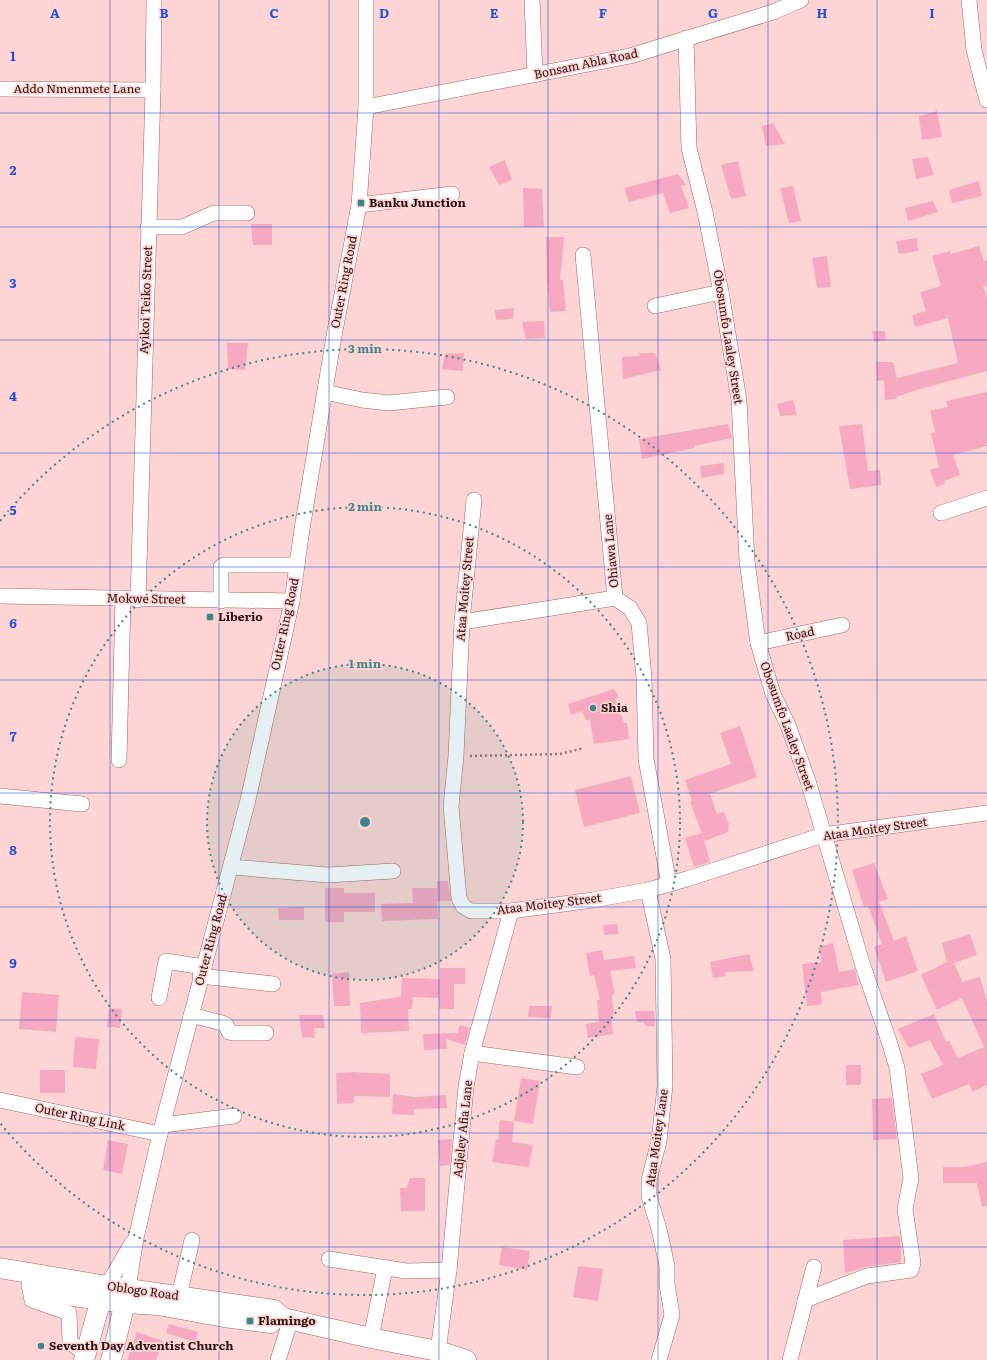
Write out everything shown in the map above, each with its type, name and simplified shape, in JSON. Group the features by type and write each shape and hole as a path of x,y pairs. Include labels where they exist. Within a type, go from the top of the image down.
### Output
{"main road":[{"name":"Oblogo Road","path":"0,1268 104,1293 127,1296 180,1296 274,1310 287,1318 371,1338 438,1351 466,1360"},
{"name":"Oblogo Road","path":"0,1279 74,1296 104,1293"},
{"name":"Outer Ring Road","path":"85,1357 104,1293"},
{"name":"Oblogo Road","path":"127,1296 158,1305 224,1317 272,1323 287,1318"},
{"name":"Outer Ring Road","path":"111,1360 127,1296"}],"street":[{"name":"Ayikoi Teiko Street","path":"119,760 131,599 148,227 153,90 154,0"},
{"name":"Outer Ring Road","path":"127,1296 136,1238 191,1015 248,800 292,602 325,392 359,205 366,107 366,0"},
{"path":"532,0 535,75"},
{"name":"Bonsam Abla Road","path":"366,107 630,56 773,12 801,0"},
{"path":"969,0 974,50 987,100"},
{"name":"Obosumfo Laaley Street","path":"686,38 689,148 705,212 721,292 739,400 747,561 758,643 773,694 788,725 808,781 823,835 897,1068 911,1178 905,1209 913,1263 911,1270 868,1276 805,1300"},
{"name":"Addo Nmenmete Lane","path":"0,89 153,90"},
{"path":"359,205 452,194"},
{"path":"148,227 182,227 214,213 247,213"},
{"name":"Ohiawa Lane","path":"583,255 615,598 630,608 639,623 644,678 646,759 669,884"},
{"path":"655,306 721,292"},
{"path":"325,392 362,400 389,403 448,397"},
{"path":"941,512 987,498"},
{"name":"Ataa Moitey Street","path":"474,500 462,622 456,756 451,806 459,898 463,906 471,911 511,911 648,890 823,835 987,813"},
{"path":"221,601 221,567 224,565 297,565"},
{"name":"Mokwe Street","path":"0,596 292,602"},
{"path":"462,622 615,598"},
{"name":"Road","path":"758,643 842,625"},
{"path":"0,796 82,804"},
{"path":"231,866 328,875 393,871"},
{"name":"Ataa Moitey Lane","path":"648,890 663,959 665,1086 659,1141 649,1180 649,1196 661,1236 667,1266 667,1284 672,1315 659,1360"},
{"name":"Adjeley Afia Lane","path":"438,1351 449,1270 466,1093 472,1053 511,911"},
{"path":"159,998 166,961 202,972 273,984"},
{"path":"191,1015 222,1023 226,1025 229,1032 232,1033 266,1033"},
{"path":"472,1053 577,1067"},
{"name":"Outer Ring Link","path":"0,1100 162,1130 234,1116"},
{"name":"Outer Ring Road","path":"104,1293 136,1238"},
{"path":"180,1296 192,1240"},
{"path":"329,1259 406,1271 449,1270"},
{"path":"790,1360 814,1267"},
{"path":"371,1338 385,1268"},
{"path":"29,1286 32,1300 69,1313 70,1342 85,1357"},
{"path":"278,1360 287,1318"}],"path":[{"path":"456,756 552,754 584,748"}],"building":[{"path":"937,111 942,137 922,140 919,116"},
{"path":"773,123 785,144 766,146 762,126"},
{"path":"928,157 934,175 916,179 912,159"},
{"path":"505,160 512,180 499,185 489,167"},
{"path":"738,161 746,196 731,199 721,165"},
{"path":"678,174 686,185 681,186 689,208 670,213 663,193 629,202 624,188"},
{"path":"979,181 982,196 952,203 949,190"},
{"path":"793,186 801,221 789,223 780,188"},
{"path":"523,188 542,189 544,227 524,227"},
{"path":"933,201 938,212 908,221 905,208"},
{"path":"251,224 272,224 272,245 253,245"},
{"path":"546,237 564,237 560,280 563,279 566,311 550,312 547,282"},
{"path":"917,238 918,251 899,254 896,241"},
{"path":"979,246 984,261 987,260 987,286 983,287 987,297 987,371 920,389 896,397 897,399 885,400 884,380 877,381 876,362 893,362 897,378 958,363 948,318 915,327 912,315 926,311 920,292 941,286 932,256 950,251 951,254"},
{"path":"827,256 831,287 817,288 812,258"},
{"path":"514,308 513,319 496,320 495,310"},
{"path":"544,321 545,338 526,339 522,322"},
{"path":"872,331 885,331 886,340 874,342"},
{"path":"227,343 248,343 245,370 228,369"},
{"path":"464,353 463,371 442,369 445,354"},
{"path":"639,353 655,353 661,370 623,379 622,357 640,356"},
{"path":"987,392 987,446 953,455 960,475 944,481 945,484 936,487 930,470 939,467 931,433 935,432 930,411 948,407 946,401"},
{"path":"793,400 797,415 780,416 777,404"},
{"path":"728,424 732,438 642,459 639,439"},
{"path":"862,424 868,471 880,470 881,485 850,489 839,426"},
{"path":"724,463 724,474 701,478 700,466"},
{"path":"614,689 619,697 615,699 624,723 627,723 629,739 594,744 590,719 586,721 582,711 571,715 568,704"},
{"path":"740,726 757,777 710,794 717,814 724,812 729,824 728,832 705,841 690,802 692,801 685,780 731,764 720,733"},
{"path":"631,776 640,813 584,827 575,790"},
{"path":"702,833 710,862 694,867 685,838"},
{"path":"874,863 888,899 879,902 894,941 906,936 918,971 886,982 874,947 882,944 868,906 864,907 852,870"},
{"path":"437,881 448,881 451,901 437,901 438,919 382,921 381,904 413,903 412,888 437,888"},
{"path":"325,888 344,888 344,893 375,893 375,912 344,912 344,922 325,922"},
{"path":"304,907 304,920 279,920 278,908"},
{"path":"617,924 619,934 604,935 603,925"},
{"path":"970,934 977,955 954,963 962,982 980,977 987,1001 987,1085 973,1092 969,1084 932,1099 921,1074 943,1065 930,1040 909,1048 898,1029 934,1014 946,1042 949,1041 958,1058 984,1047 962,998 937,1010 921,975 947,962 942,943"},
{"path":"833,943 839,972 855,969 858,985 821,992 822,1004 807,1006 802,964 822,962 818,947"},
{"path":"602,950 604,960 634,956 636,968 610,971 615,994 612,995 614,1015 611,1016 613,1034 588,1038 586,1024 599,1022 597,1000 600,1000 594,975 590,976 586,953"},
{"path":"749,954 754,971 725,972 726,976 713,978 710,962"},
{"path":"440,968 465,968 465,984 454,984 454,1009 439,1009 439,998 413,997 412,1009 408,1009 409,1031 361,1033 360,1003 399,997 401,996 402,978 440,979"},
{"path":"349,972 350,1006 334,1006 332,974"},
{"path":"22,992 59,995 56,1032 19,1029"},
{"path":"529,1006 552,1006 551,1018 528,1017"},
{"path":"109,1008 122,1009 120,1028 107,1027"},
{"path":"635,1011 654,1011 655,1026 645,1026 644,1022 637,1022"},
{"path":"299,1015 323,1015 325,1028 314,1028 315,1038 302,1037"},
{"path":"459,1025 470,1028 465,1045 446,1039 447,1049 424,1050 423,1034 458,1033"},
{"path":"75,1037 99,1039 96,1069 73,1067"},
{"path":"846,1065 861,1065 861,1085 846,1085"},
{"path":"40,1070 65,1070 65,1093 40,1093"},
{"path":"353,1072 390,1074 390,1097 354,1096 354,1103 337,1104 336,1073"},
{"path":"521,1078 540,1081 533,1124 514,1121"},
{"path":"393,1094 415,1097 446,1095 447,1108 414,1109 414,1115 392,1114"},
{"path":"892,1098 897,1139 873,1140 872,1099"},
{"path":"500,1120 514,1122 512,1142 533,1145 529,1167 492,1162 496,1139 498,1140"},
{"path":"452,1139 450,1165 440,1166 438,1140"},
{"path":"108,1140 128,1144 122,1174 103,1170"},
{"path":"987,1162 987,1206 982,1207 977,1183 943,1183 943,1167 964,1167"},
{"path":"410,1178 425,1178 425,1211 401,1211 400,1188 407,1188"},
{"path":"900,1236 901,1262 866,1267 845,1273 843,1240"},
{"path":"502,1247 530,1251 527,1270 499,1265"},
{"path":"578,1266 603,1269 598,1301 573,1297"},
{"path":"169,1324 198,1332 195,1342 166,1333"},
{"path":"137,1332 163,1341 156,1360 127,1360"}],"place":[{"name":"Banku Junction","path":"361,203"},
{"name":"Liberio","path":"210,617"},
{"name":"Shia","path":"593,708"},
{"name":"Flamingo","path":"250,1321"},
{"name":"Seventh Day Adventist Church","path":"41,1346"}]}
